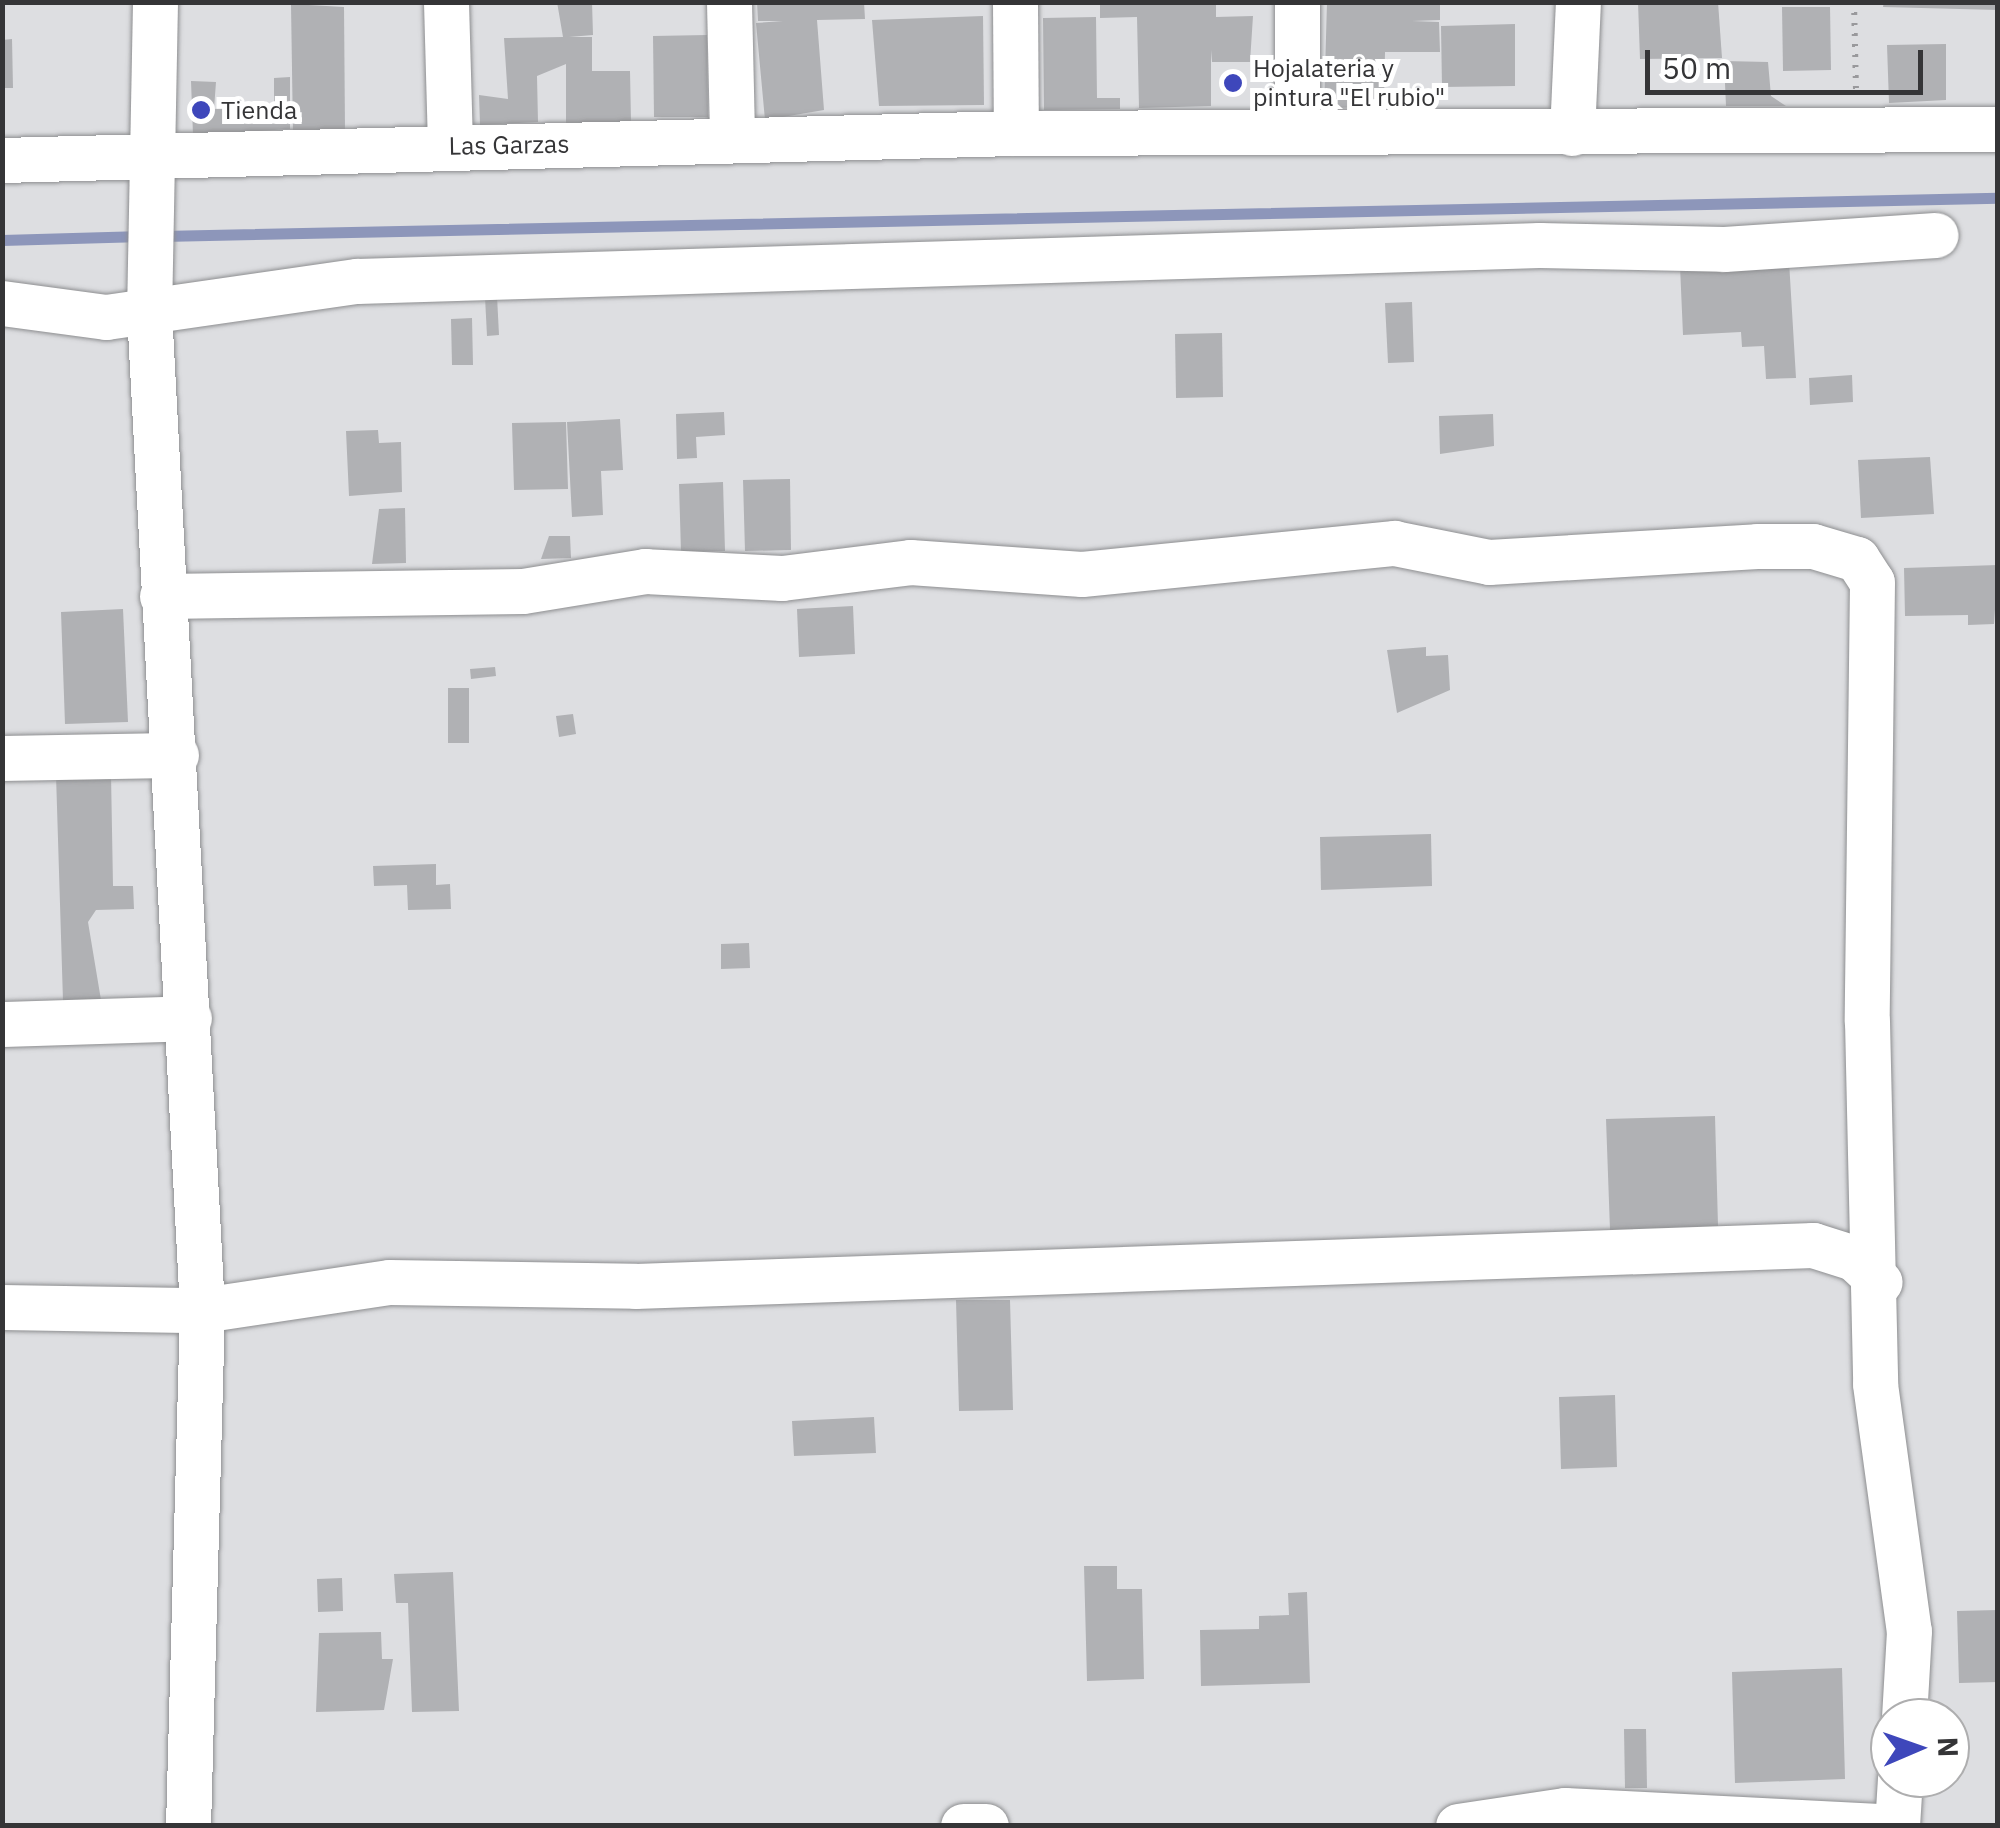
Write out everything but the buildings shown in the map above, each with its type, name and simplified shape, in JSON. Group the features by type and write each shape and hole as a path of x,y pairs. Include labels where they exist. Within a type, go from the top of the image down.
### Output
{"street":[{"path":"155,2 149,297 162,596 176,755 202,1310 188,1826"},
{"path":"446,2 450,147"},
{"path":"729,2 732,139"},
{"path":"1015,2 1016,133"},
{"path":"1297,2 1297,129"},
{"path":"1572,133 1578,2"},
{"name":"Las Garzas","path":"2,160 149,176 450,147 732,139 1297,129 1432,138 1998,129"},
{"path":"2,303 106,317 149,297 180,300 395,280 672,278 1539,245 1724,249 1936,235"},
{"path":"162,596 523,591 644,571 782,578 910,562 1082,574 1394,543 1489,562 1756,546 1813,546 1858,559 1872,582 1867,1021 1880,1282 1875,1384 1909,1631 1905,1698"},
{"path":"2,758 176,755"},
{"path":"2,1024 189,1018"},
{"path":"2,1306 202,1310 389,1282 635,1286 1813,1245 1854,1258 1880,1282"},
{"path":"1898,1826 1899,1798"},
{"path":"1458,1826 1566,1810 1878,1826"},
{"path":"963,1826 986,1826"}],"path":[{"path":"1854,2 1856,130"}],"waterway":[{"path":"162,236 1998,198"},
{"path":"2,240 143,236"}],"place":[{"name":"Hojalateria y pintura \"El rubio\"","path":"1233,83"},
{"name":"Tienda","path":"201,110"}]}
